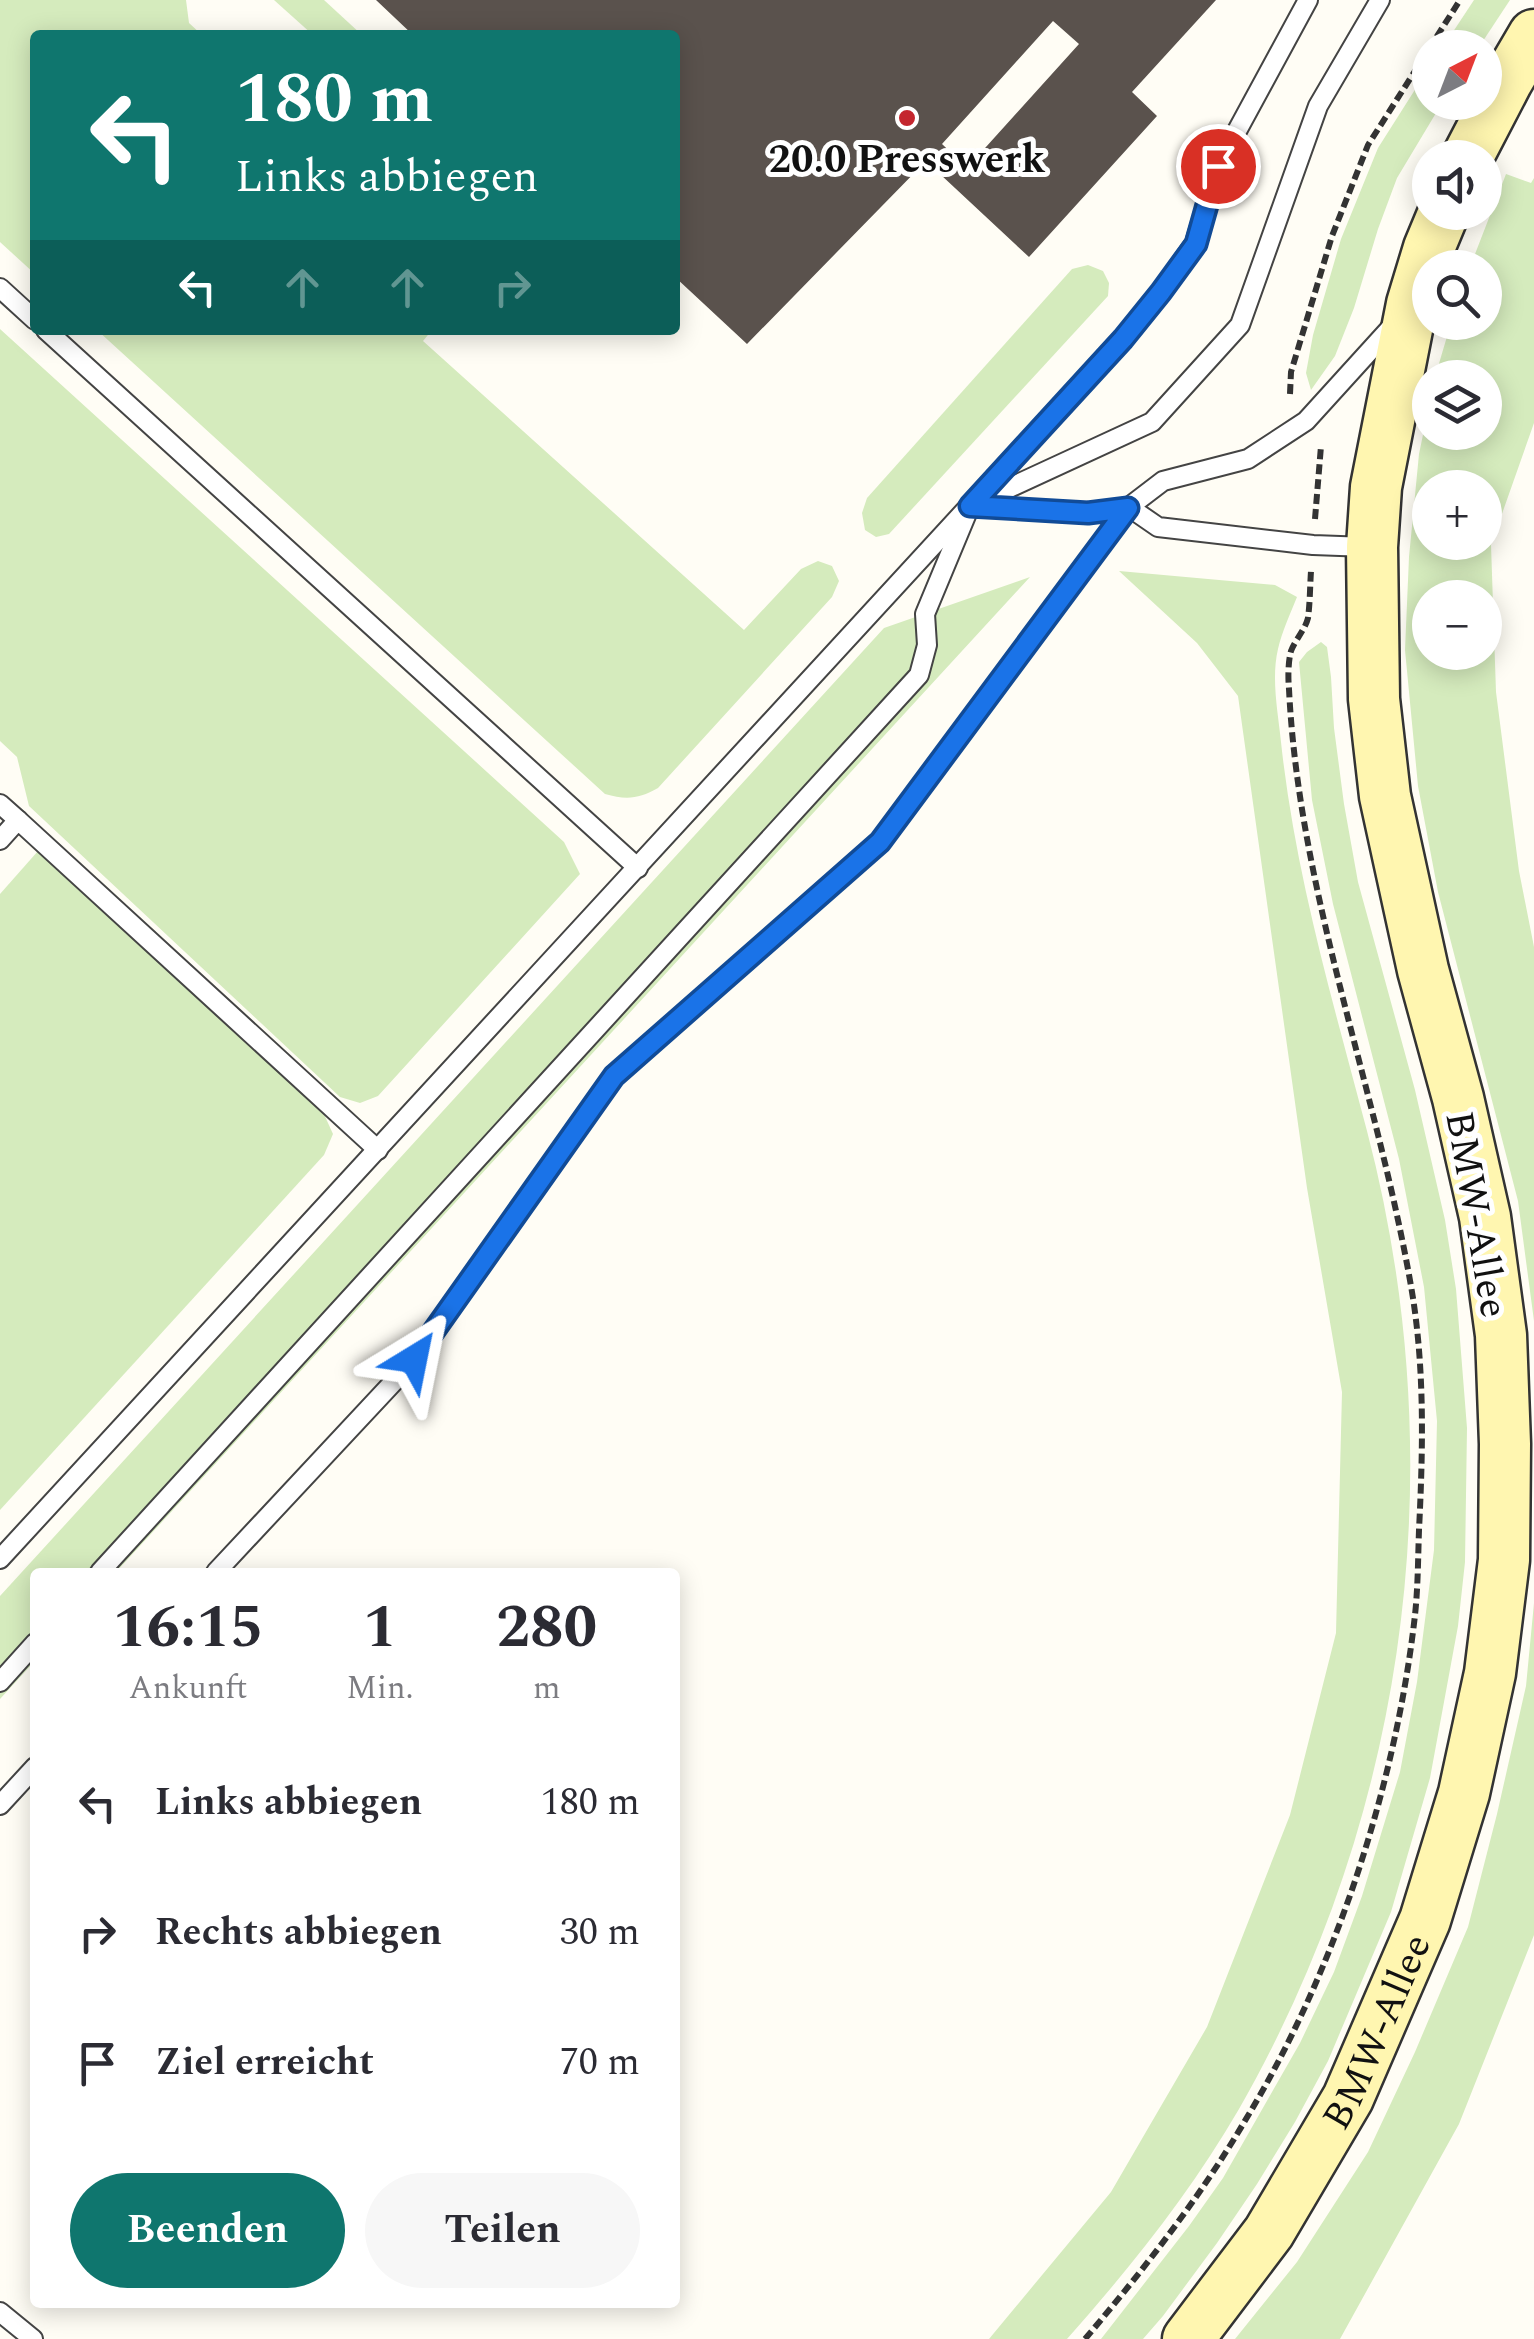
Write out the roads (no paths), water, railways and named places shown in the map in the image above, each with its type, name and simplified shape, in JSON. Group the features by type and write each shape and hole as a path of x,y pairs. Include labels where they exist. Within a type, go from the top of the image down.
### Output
{"main road":[{"path":"1476,140 1534,36"},
{"name":"BMW-Allee","path":"1188,2339 1269,2232 1348,2098 1425,1920 1468,1776 1490,1673 1504,1560 1506,1444 1501,1335 1484,1217 1385,796 1374,699 1372,547 1376,487 1412,304"}],"lane":[{"path":"0,1560 1123,339 1196,244 1218,166 1308,0"},
{"path":"104,1568 919,675 928,645 925,614 970,506 1152,422 1240,325 1318,106 1380,0"},
{"path":"0,288 30,315"},
{"path":"220,1568 414,1359 614,1076 880,842 1128,508 1163,480 1248,459 1306,421 1412,304"},
{"path":"52,335 638,868"},
{"path":"970,506 1088,513 1128,508 1158,527 1313,545 1372,547"},
{"path":"0,804 378,1150"},
{"path":"0,840 18,820"},
{"path":"0,1682 30,1649"},
{"path":"0,1804 30,1772"},
{"path":"0,2312 33,2339"}],"place":[{"name":"20.0 Presswerk","path":"907,118"}]}
